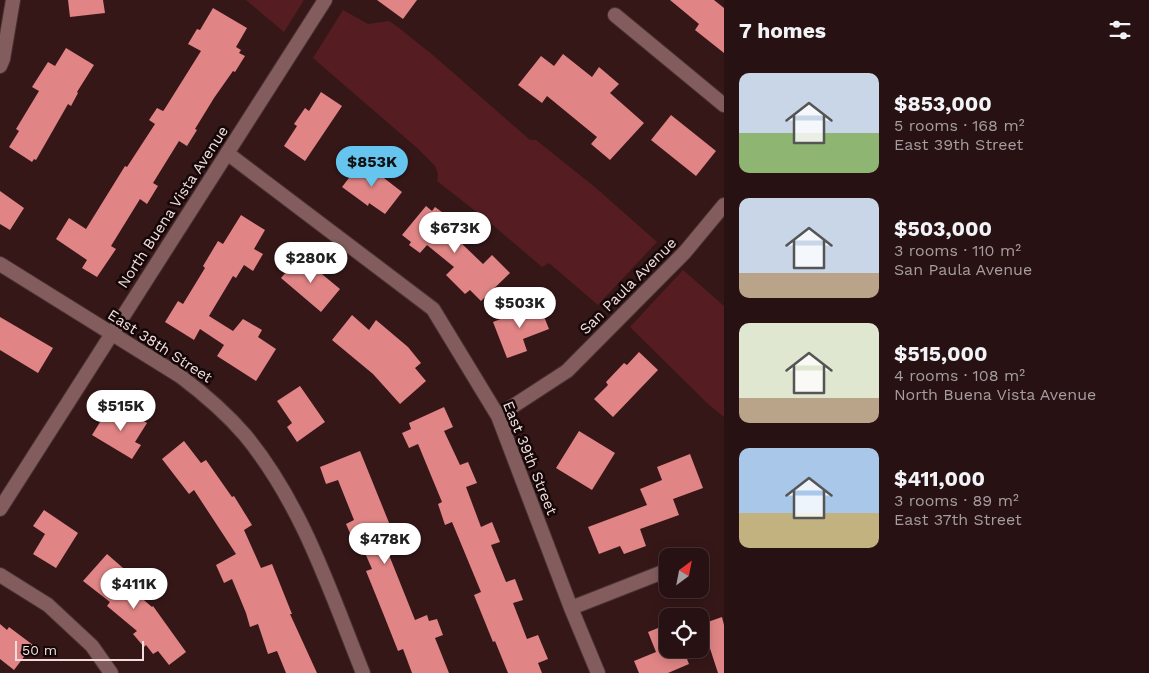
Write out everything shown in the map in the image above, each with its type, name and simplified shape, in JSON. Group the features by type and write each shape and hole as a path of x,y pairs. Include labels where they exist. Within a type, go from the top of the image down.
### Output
{"street":[{"path":"0,66 3,59 12,0"},
{"name":"North Buena Vista Avenue","path":"0,509 325,0"},
{"path":"616,16 724,105"},
{"name":"East 39th Street","path":"227,153 433,309 498,416 571,608 598,673"},
{"name":"San Paula Avenue","path":"498,416 566,371 686,252 724,205"},
{"name":"East 38th Street","path":"0,264 180,376 206,395 245,436 275,477 311,543 363,673"},
{"path":"571,608 659,574"},
{"path":"0,575 48,605 92,646 111,673"}],"shaded area":[{"path":"246,0 304,0 284,32"},
{"path":"343,10 368,24 389,21 399,28 530,140 536,140 596,188 657,242 598,305 549,263 542,267 487,220 437,181 438,174 435,166 416,147 313,58"},
{"path":"683,270 724,306 724,417 708,404 630,327"}],"building":[{"path":"68,0 103,0 105,13 70,17"},
{"path":"377,0 417,0 403,19"},
{"path":"670,0 714,0 724,8 724,53 695,30 699,24"},
{"path":"213,8 247,28 236,47 241,50 239,53 245,56 214,98 187,146 179,141 153,183 158,186 147,204 140,199 111,246 116,249 97,277 82,268 87,260 56,239 69,218 86,229 125,166 127,167 155,124 149,120 157,108 164,110 201,51 188,44 197,29 200,30"},
{"path":"66,48 94,65 77,92 71,106 68,104 36,160 34,159 32,162 9,147 19,131 16,129 39,91 32,87 48,62 55,66"},
{"path":"563,54 592,77 599,67 619,84 610,93 644,123 610,160 591,144 597,137 547,96 542,103 518,85 541,56 554,66"},
{"path":"321,92 342,106 305,161 284,146 297,126 294,124 305,108 309,111"},
{"path":"671,115 716,151 696,176 651,140"},
{"path":"362,161 402,192 385,214 369,203 368,206 342,187"},
{"path":"0,191 24,208 10,230 0,224"},
{"path":"426,206 432,211 435,207 446,215 442,220 462,237 459,241 483,264 492,255 510,273 481,301 470,290 465,294 446,275 454,267 427,245 420,253 409,245 411,242 402,235"},
{"path":"241,215 265,230 254,249 263,254 253,271 244,265 236,278 233,276 209,316 233,331 243,319 262,330 258,337 276,349 256,381 217,356 224,345 200,329 194,340 165,322 178,301 183,304 205,268 203,266 218,241 223,244"},
{"path":"300,256 340,289 321,312 281,278"},
{"path":"539,304 549,329 523,339 527,351 507,358 493,322"},
{"path":"352,315 369,330 376,320 408,347 421,363 415,368 426,381 400,404 373,374 332,340"},
{"path":"0,317 53,348 38,373 0,350"},
{"path":"639,352 658,370 613,417 594,399 608,385 606,382 624,363 627,365"},
{"path":"300,386 325,422 297,442 287,427 292,423 277,401"},
{"path":"118,405 147,423 135,442 141,445 132,459 92,435 102,419 107,422"},
{"path":"444,407 453,427 444,431 460,465 468,462 477,483 466,487 481,527 492,522 500,542 491,545 506,582 515,579 523,600 513,603 527,639 538,635 548,659 538,663 542,673 508,673 474,595 481,592 452,522 445,525 438,504 442,502 418,444 409,448 402,433 411,429 409,423"},
{"path":"579,431 615,453 592,490 556,468"},
{"path":"184,441 201,463 206,460 232,497 234,496 252,525 244,530 261,568 272,564 292,614 290,614 317,673 286,673 277,651 268,654 258,624 250,627 232,579 224,583 216,565 236,554 194,490 189,494 162,459"},
{"path":"360,451 398,545 387,550 415,620 427,615 429,621 437,619 443,635 435,638 449,673 412,673 403,649 398,651 366,571 372,569 358,537 353,540 346,524 354,520 338,480 326,484 320,467"},
{"path":"690,454 703,488 673,499 679,515 640,529 646,546 624,554 620,546 599,554 588,527 647,505 640,489 662,480 657,467"},
{"path":"44,510 78,533 56,568 33,554 45,534 33,526"},
{"path":"107,554 130,574 123,582 153,606 186,652 169,665 158,651 153,654 146,645 144,647 133,634 137,631 107,606 110,602 83,581"},
{"path":"722,617 724,625 724,673 718,673 709,645 709,622"},
{"path":"0,624 7,630 9,627 33,645 14,670 0,659"},
{"path":"659,628 659,658 687,658 689,664 668,673 639,673 634,661 656,652 648,632"}]}
